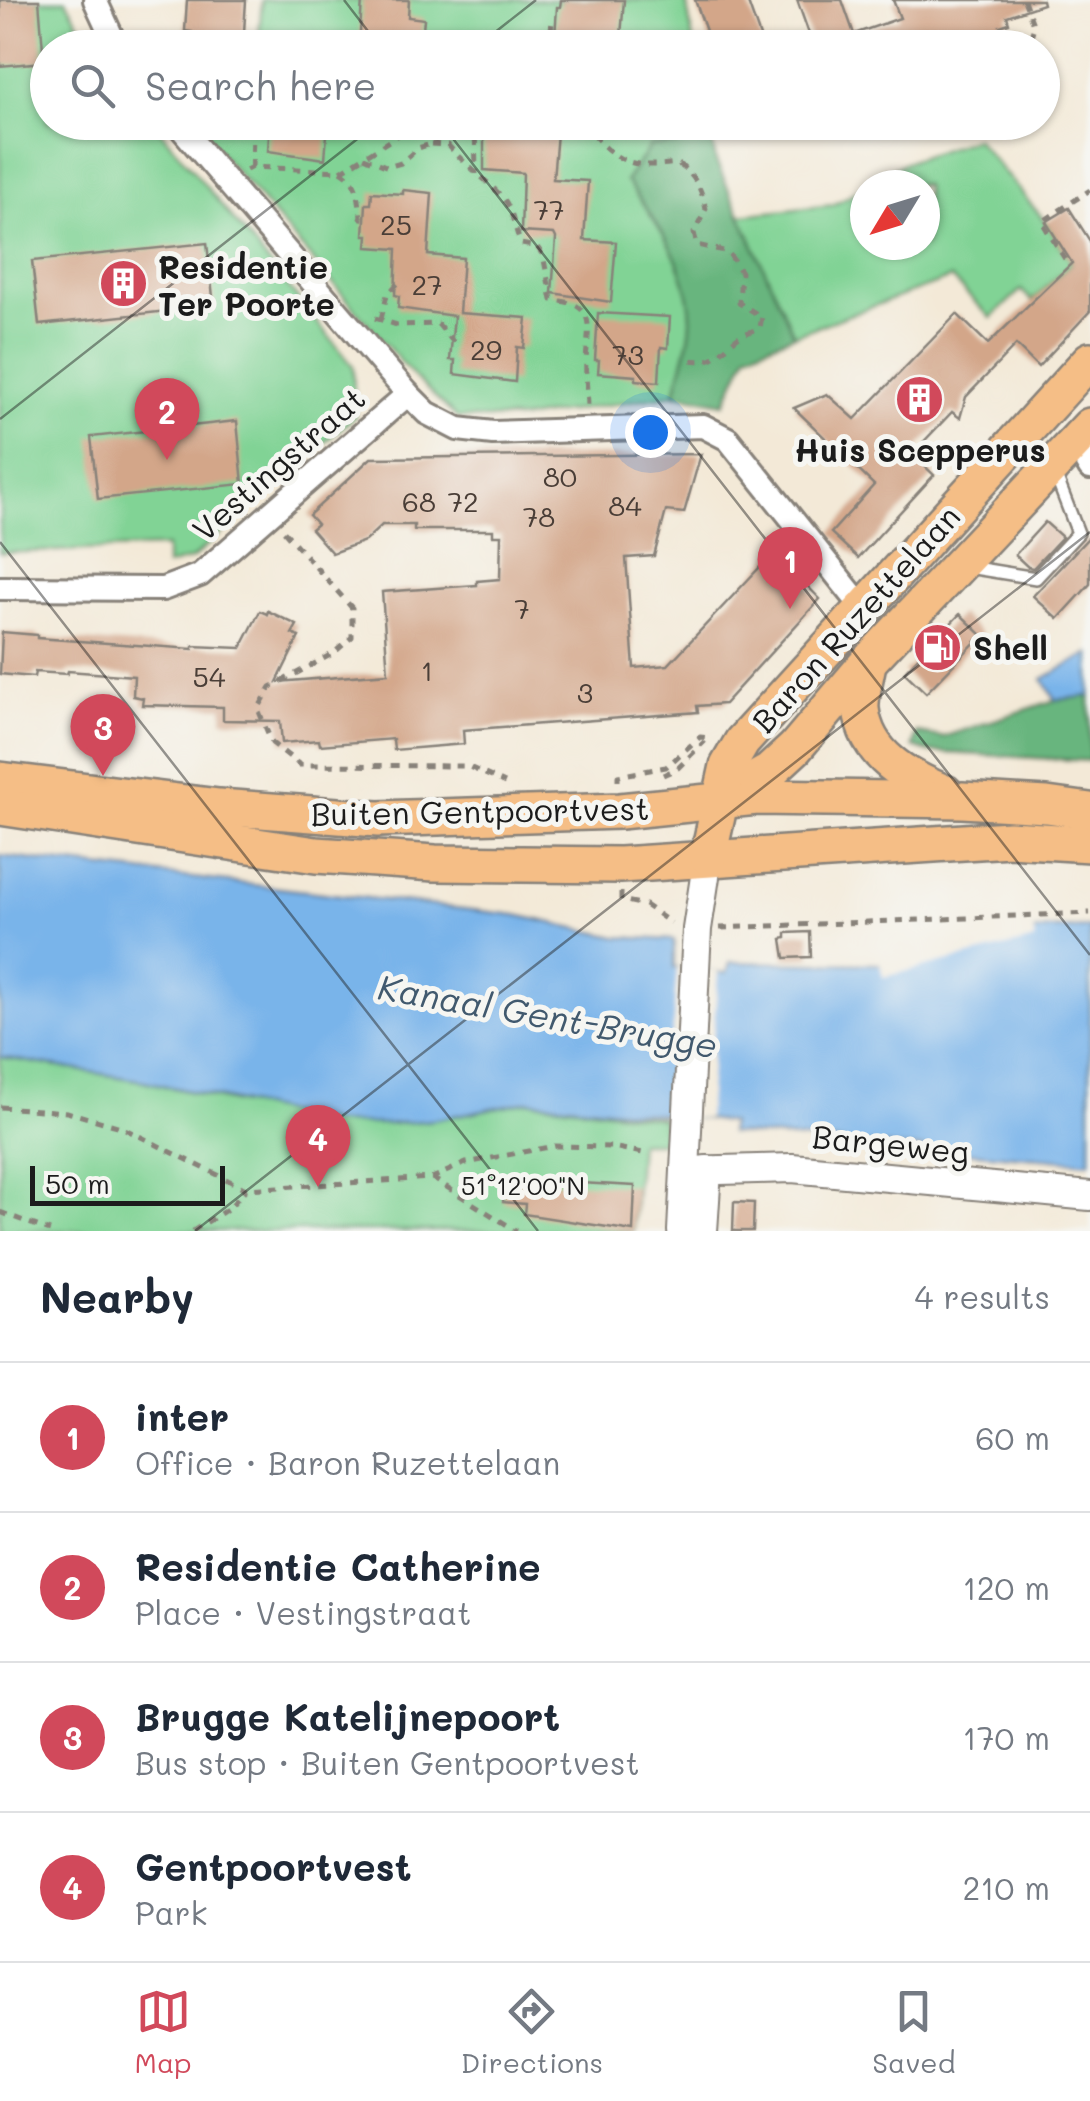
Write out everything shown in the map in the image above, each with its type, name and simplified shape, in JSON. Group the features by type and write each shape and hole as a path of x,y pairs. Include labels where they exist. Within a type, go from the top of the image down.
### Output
{"main road":[{"name":"Baron Ruzettelaan","path":"708,858 728,766 742,742 1090,360"},
{"name":"Baron Ruzettelaan","path":"721,799 769,772 795,748 868,662 959,565 1077,450"},
{"path":"868,662 861,708 880,754 908,777 962,800 1090,811"},
{"name":"Buiten Gentpoortvest","path":"0,780 219,807 378,819 620,811 721,799 962,800"},
{"name":"Buiten Gentpoortvest","path":"0,807 316,855 435,863 620,865 1009,839 1090,844"}],"street":[{"path":"95,0 109,30"},
{"path":"192,140 408,394"},
{"name":"Vestingstraat","path":"0,588 163,588 200,575 408,394 427,413 458,429 493,433 703,426 716,432 728,439 863,608"},
{"name":"Baron Ruzettelaan","path":"696,1171 688,1117 697,929 708,858"},
{"name":"Bargeweg","path":"696,1171 792,1168 1090,1196"},
{"path":"682,1231 696,1171"},
{"path":"696,1171 703,1231"}],"lane":[{"path":"959,565 1036,578 1078,533 1077,450"}],"path":[{"path":"1024,0 1033,30"},
{"path":"551,30 552,21 556,21"},
{"path":"252,167 253,140"},
{"path":"341,172 391,140"},
{"path":"431,144 435,140"},
{"path":"475,140 476,175"},
{"path":"601,140 620,160 647,168 677,164 691,172 702,189 706,210 694,232 698,245 728,252 741,272 739,303 762,316 760,326 743,334 720,354 705,362 688,360"},
{"path":"364,157 388,166 401,164 418,148 431,144 448,146 507,200 521,244 536,246 544,255 552,300 573,301 588,320 588,430"},
{"path":"226,180 252,167 341,172 358,190 361,218 370,219"},
{"path":"1065,259 1042,222 1090,190"},
{"path":"381,319 388,295 400,281"},
{"path":"347,322 381,319 396,325 438,324 456,345"},
{"path":"269,514 352,608 352,636 334,654 271,687 258,709 272,743 300,764 466,766 521,791"},
{"path":"697,929 1090,913"},
{"path":"0,1107 67,1112 121,1128 246,1188 432,1178 466,1162 555,1146 612,1146 648,1154"},
{"path":"432,1178 517,1231"},
{"path":"193,1231 229,1208 246,1188"},
{"path":"0,1212 50,1231"}],"green space":[{"path":"0,0 66,0 83,30 30,30 30,140 168,140 353,366 355,416 192,559 166,566 166,547 0,553"},
{"path":"262,0 686,0 691,30 260,30"},
{"path":"209,140 682,140 650,146 626,181 669,244 689,297 690,335 675,394 522,419 457,418 413,376"},
{"path":"683,140 712,140 716,161 794,335 748,353 725,403 675,394 690,335 689,297 669,244 626,181 650,146"},
{"path":"977,140 1046,222 1072,263 1032,301 1021,290 991,318 951,278 794,335 740,215 833,205 850,195 850,260 940,260 940,170 892,170"},
{"path":"1090,696 1090,761 928,752 913,747 916,733 943,737 1055,700"},
{"path":"0,1057 144,1081 237,1103 388,1124 433,1120 528,1101 663,1118 663,1142 639,1142 633,1231 0,1231"}],"water":[{"path":"1090,653 1090,696 1055,700 1043,679"},
{"name":"Kanaal Gent-Brugge","path":"0,856 516,915 617,937 674,940 674,968 727,973 730,962 885,964 1048,929 1090,928 1090,1162 729,1133 730,1123 707,1119 528,1101 433,1120 333,1123 144,1081 0,1057"}],"pier":[{"path":"1032,927 1035,940 883,977 880,962"},
{"path":"677,968 718,971 707,1119 666,1116"}],"building":[{"path":"0,0 39,0 41,30 30,30 30,63 0,66"},
{"path":"187,0 246,0 244,30 185,30"},
{"path":"362,0 409,0 408,17 424,19 423,30 360,30"},
{"path":"561,0 624,0 622,30 555,30"},
{"path":"695,0 747,0 758,30 706,30"},
{"path":"797,0 842,0 853,30 808,30"},
{"path":"893,0 1042,0 1043,4 1007,16 1009,23 1000,26 1001,30 866,30 900,18"},
{"path":"269,140 327,140 325,159 268,151"},
{"path":"484,140 556,140 553,179 588,181 584,240 616,242 611,302 552,293 556,238 554,234 521,232 523,173 484,170"},
{"path":"403,190 432,193 428,255 463,258 459,313 527,318 524,348 517,347 515,382 454,374 455,360 450,360 454,316 398,308 397,249 367,247 368,235 364,235 366,204 371,204 372,192 403,194"},
{"path":"1069,208 1090,241 1090,311 1038,367 1016,345 966,397 960,418 952,412 912,454 934,475 858,558 831,533 874,485 794,408 827,394 855,419 957,314 988,344 1072,263 1046,222"},
{"name":"Residentie Ter Poorte","path":"207,243 214,306 39,325 32,261"},
{"path":"598,313 670,317 668,348 661,347 659,382 598,373"},
{"path":"237,421 243,484 98,499 91,437"},
{"path":"701,454 684,513 666,511 654,556 626,558 634,668 668,665 774,552 820,599 724,704 697,706 698,712 463,730 464,744 394,750 393,739 320,745 319,740 282,743 280,721 223,720 223,707 142,705 143,698 133,696 134,676 68,671 35,672 34,677 0,674 2,632 193,649 241,648 260,611 297,625 292,634 299,637 277,682 388,673 382,592 477,585 477,581 500,579 501,535 493,535 493,530 414,530 414,525 382,525 365,541 332,553 311,529 317,524 309,515 371,458"},
{"path":"1045,522 1062,537 1033,568 1028,567 1015,555"},
{"path":"1090,536 1090,584 1058,619 1033,596"},
{"path":"960,614 982,635 926,693 904,672"},
{"path":"810,932 811,957 785,958 782,939 786,933"},
{"path":"505,1181 635,1186 633,1231 524,1214 525,1204 503,1202"},
{"path":"734,1202 754,1203 753,1231 733,1231"}],"place":[{"name":"Residentie Ter Poorte","path":"123,284"},
{"name":"Huis Scepperus","path":"920,399"},
{"name":"Residentie Catherine","path":"167,460"},
{"name":"inter","path":"790,609"},
{"name":"Shell","path":"938,647"},
{"name":"Brugge Katelijnepoort","path":"103,776"},
{"name":"Gentpoortvest","path":"318,1187"}]}
